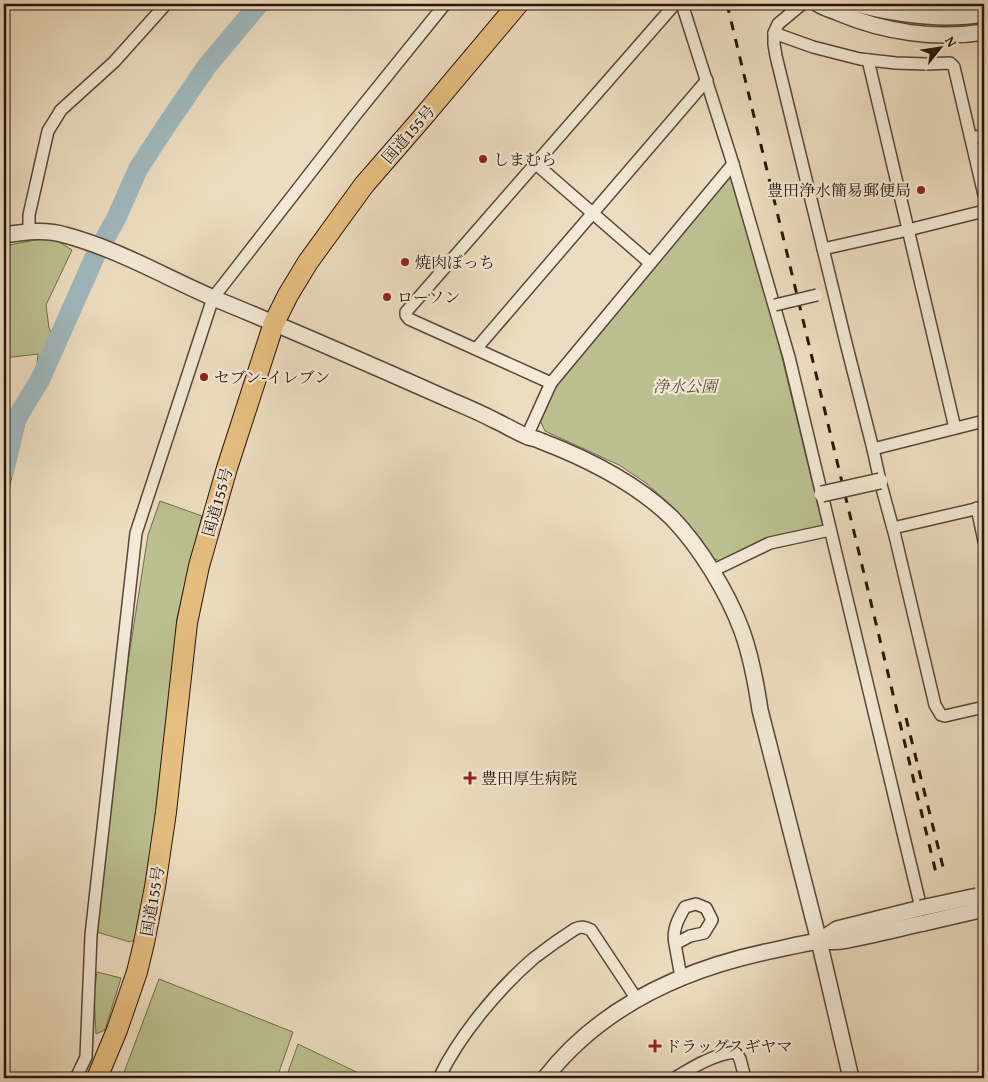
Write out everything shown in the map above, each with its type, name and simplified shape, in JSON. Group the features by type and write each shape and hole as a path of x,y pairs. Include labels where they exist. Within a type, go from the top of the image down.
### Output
{"highway":[{"name":"国道155号","path":"97,1078 117,1030 144,943 166,812 187,623 199,566 227,468 274,323 308,262 364,185 518,4"}],"street":[{"path":"29,232 29,215 48,131 61,110 114,62 166,4"},
{"path":"76,1078 86,1057 91,935 136,533 213,298 347,125 445,4"},
{"path":"550,383 409,319 406,312 675,4"},
{"path":"682,4 708,80 789,356 922,915"},
{"path":"802,4 778,24 774,33 776,56 935,705 941,714 945,716 984,707"},
{"path":"818,4 855,20 910,32 965,35 984,32"},
{"path":"856,4 887,12 924,16 956,17 984,14"},
{"path":"774,33 813,47 868,60 926,64 950,63 954,67 984,194"},
{"path":"868,60 955,428"},
{"path":"476,349 708,80"},
{"path":"971,138 984,135"},
{"path":"536,164 650,263"},
{"path":"527,436 550,383 733,164"},
{"path":"823,249 908,230 984,210"},
{"path":"4,235 45,231 63,234 114,252 213,298 274,323 601,468 646,496 672,519 712,571 742,631 851,1078"},
{"path":"775,305 833,291"},
{"path":"873,449 984,422"},
{"path":"822,494 880,481"},
{"path":"893,528 981,507 984,541"},
{"path":"712,571 770,543 830,530"},
{"path":"545,1078 566,1054 611,1015 636,998 693,972 746,956 819,941 837,929 922,915 981,902"},
{"path":"439,1078 453,1052 487,1006 534,959 575,929 586,927 591,930 636,998"},
{"path":"674,944 681,977"},
{"path":"675,1078 717,1056 736,1052 745,1078"}],"green space":[{"name":"浄水公園","path":"731,173 777,337 823,527 765,538 721,561 714,559 675,509 646,483 619,465 545,431 539,418 555,381"},
{"path":"51,237 72,250 46,305 49,328 57,345 56,363 25,423 4,509 4,483 8,464 4,450 6,418 24,413 35,389 38,354 4,358 4,246"},
{"path":"160,501 202,516 177,618 164,772 138,938 130,942 97,932 128,662 148,535"},
{"path":"97,972 121,978 105,1030 96,1034 94,992"},
{"path":"159,979 293,1032 277,1078 122,1078"},
{"path":"298,1044 300,1045 369,1078 286,1078"}],"waterway":[{"path":"4,471 16,419 40,380 96,254 116,219 138,169 207,66 259,4"}],"railway":[{"path":"727,4 937,877"},
{"path":"906,718 945,875"}],"place":[{"name":"しまむら","path":"483,159"},
{"name":"豊田浄水簡易郵便局","path":"921,190"},
{"name":"焼肉ぼっち","path":"405,262"},
{"name":"ローソン","path":"387,297"},
{"name":"セブン-イレブン","path":"204,377"},
{"name":"豊田厚生病院","path":"470,778"},
{"name":"ドラッグスギヤマ","path":"655,1046"}]}
